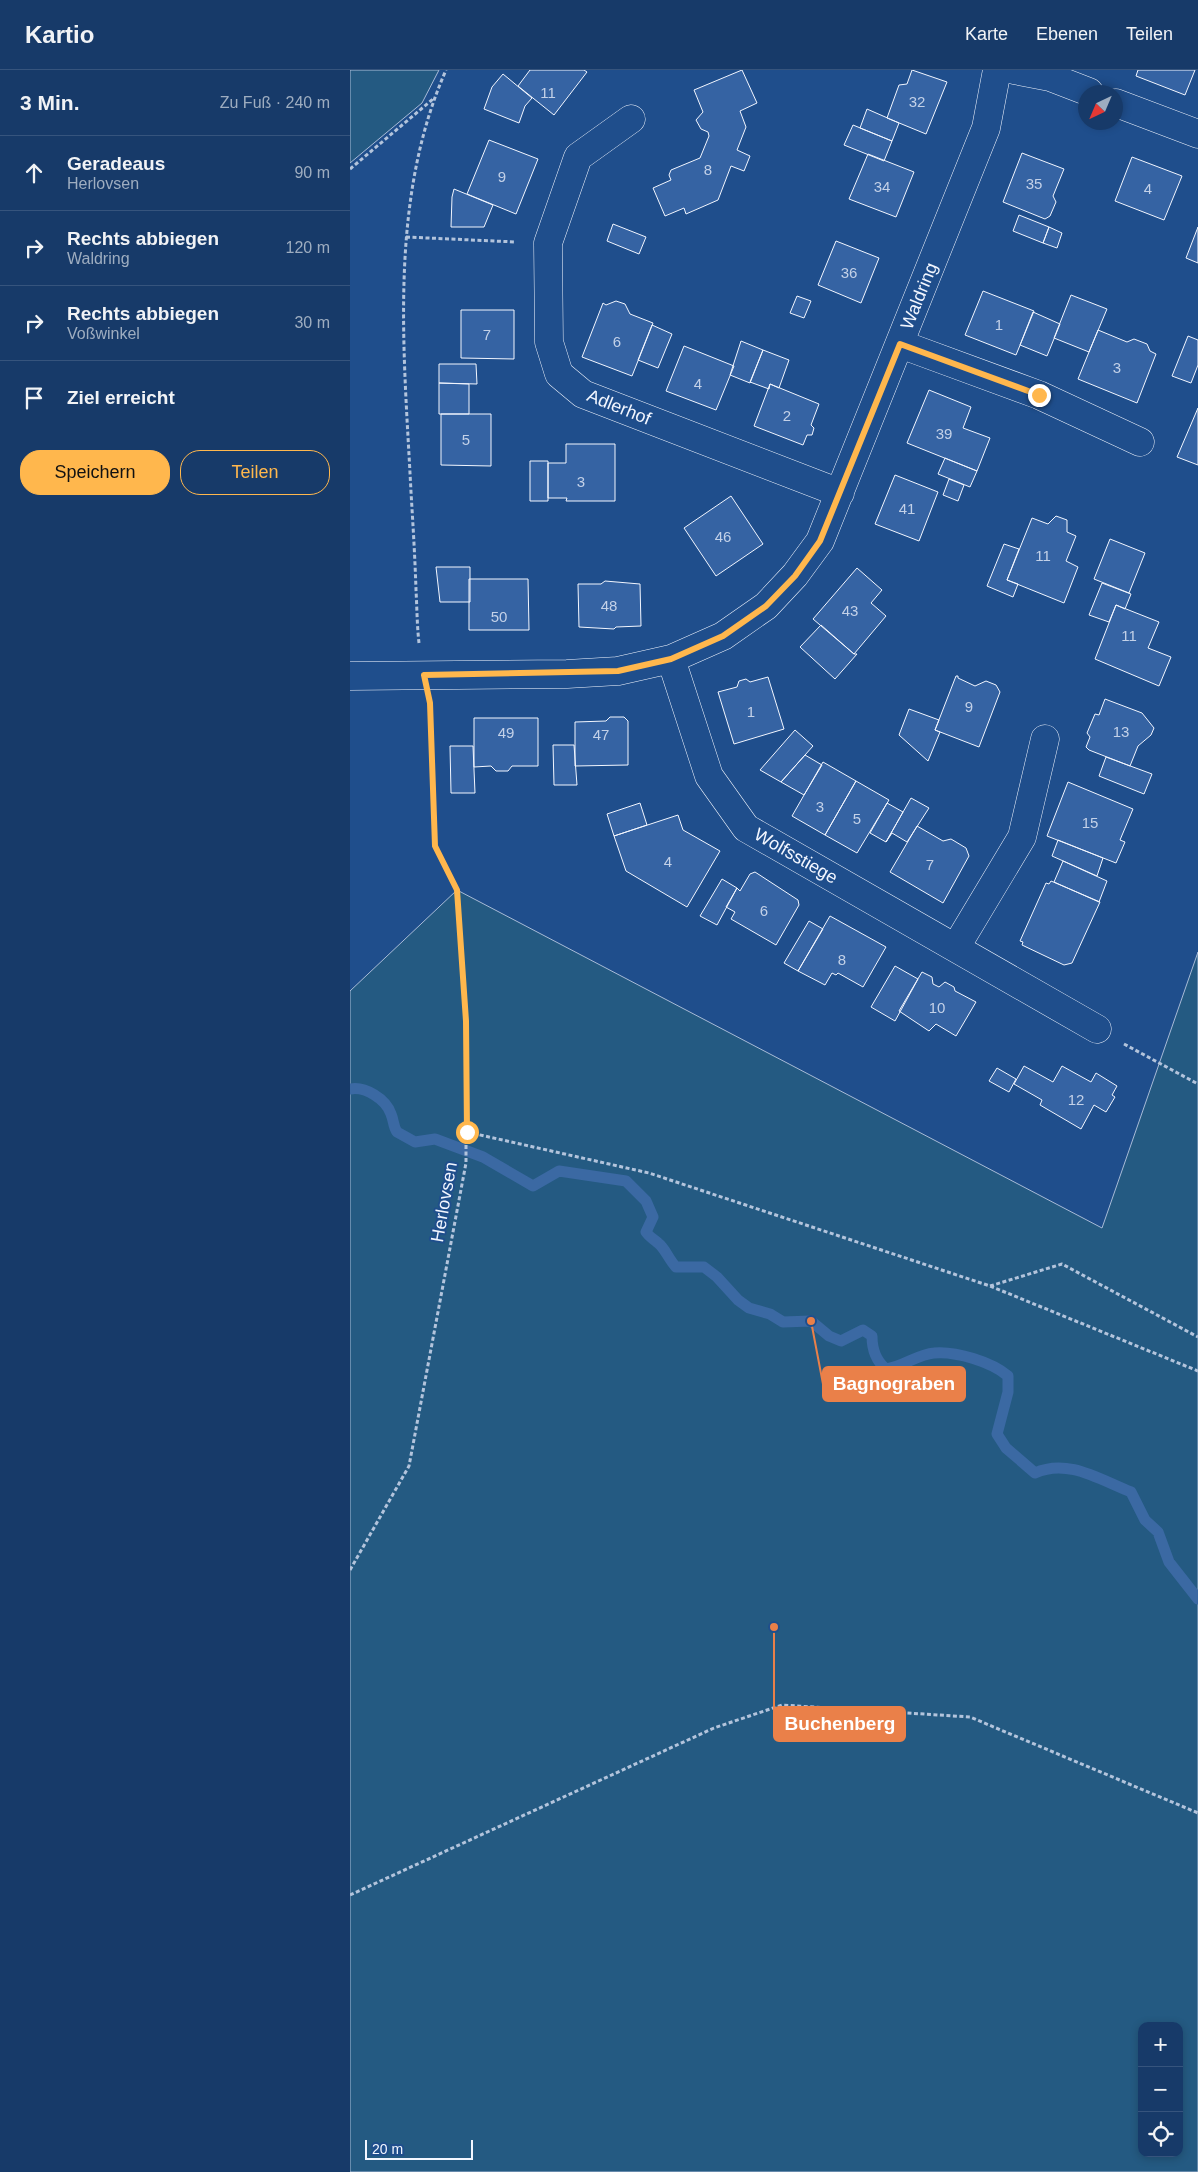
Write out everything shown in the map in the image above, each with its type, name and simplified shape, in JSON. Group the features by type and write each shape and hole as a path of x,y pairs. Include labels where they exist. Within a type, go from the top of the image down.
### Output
{"street":[{"name":"Waldring","path":"350,676 618,671 671,659 723,636 766,606 795,576 820,541 986,128 997,70"},
{"path":"1014,70 1050,77 1078,88"},
{"path":"1123,105 1198,134"},
{"name":"Adlerhof","path":"631,119 578,156 548,243 549,342 559,374 583,394 840,493"},
{"path":"900,344 1039,395 1140,442"},
{"name":"Wolfsstiege","path":"671,659 709,776 746,828 1097,1029"},
{"path":"956,947 1022,837 1045,739"}],"path":[{"name":"Herlovsen","path":"350,1570 409,1466 466,1163 466,1021 457,890 435,846 430,703 419,640 404,300 406,237 412,184 433,99 446,70"},
{"path":"350,169 433,99"},
{"path":"406,237 548,243"},
{"path":"1097,1029 1198,1084"},
{"path":"467,1132 649,1173 990,1286 1198,1371"},
{"path":"990,1286 1062,1264 1198,1337"},
{"path":"350,1895 714,1728 782,1705 970,1717 1198,1813"}],"shaded area":[{"path":"350,70 439,70 422,103 350,163"},
{"path":"457,890 1102,1228 1198,952 1198,2172 350,2172 350,991"}],"building":[{"path":"530,70 584,70 587,72 554,115 518,86"},
{"path":"742,70 757,103 740,111 746,127 737,150 750,156 744,171 731,166 718,200 686,214 684,208 665,216 653,188 671,180 669,175 671,170 700,158 709,136 708,132 701,129 696,120 703,112 694,90"},
{"path":"912,70 947,82 926,134 887,118 899,85 907,84"},
{"path":"1138,70 1195,70 1185,95 1136,76"},
{"path":"503,74 532,98 525,106 519,123 484,109 492,87"},
{"path":"867,109 899,123 892,141 860,128"},
{"path":"853,125 892,141 884,161 844,145"},
{"path":"489,140 538,159 516,214 467,194"},
{"path":"1022,153 1064,169 1053,196 1056,202 1050,216 1045,219 1003,202"},
{"path":"868,154 914,172 896,217 849,199"},
{"path":"1132,157 1182,176 1164,220 1115,201"},
{"path":"454,189 493,205 484,227 451,227"},
{"path":"1019,215 1049,227 1043,243 1013,231"},
{"path":"613,224 646,237 639,254 607,241"},
{"path":"1049,227 1062,233 1057,248 1043,243"},
{"path":"1198,227 1198,263 1186,258"},
{"path":"836,241 879,258 861,303 818,285"},
{"path":"983,291 1034,311 1016,355 965,335"},
{"path":"1071,295 1107,309 1089,352 1054,338"},
{"path":"797,296 811,301 804,318 790,313"},
{"path":"616,301 625,304 630,314 653,323 632,376 582,357 603,303 606,305"},
{"path":"461,310 514,310 514,359 461,358"},
{"path":"1033,312 1060,324 1047,356 1020,345"},
{"path":"652,325 672,334 658,368 638,360"},
{"path":"1098,330 1127,342 1134,339 1147,344 1150,351 1156,354 1137,403 1078,379"},
{"path":"1188,336 1198,340 1198,365 1191,383 1172,376"},
{"path":"741,341 763,350 750,383 730,375"},
{"path":"684,346 734,366 716,410 666,391"},
{"path":"763,350 789,360 779,388 770,384 769,389 750,382"},
{"path":"439,364 476,364 477,384 439,383"},
{"path":"439,383 469,384 469,414 439,414"},
{"path":"770,384 819,404 811,425 814,428 812,435 807,435 803,445 754,426"},
{"path":"929,390 971,407 963,428 990,438 977,471 907,443"},
{"path":"1198,408 1198,465 1177,457"},
{"path":"441,414 491,414 491,466 441,465"},
{"path":"566,444 615,444 615,501 566,501 567,498 548,498 548,463 566,463"},
{"path":"945,458 977,471 970,487 938,474"},
{"path":"530,461 548,461 548,501 530,501"},
{"path":"895,475 938,492 919,541 875,524"},
{"path":"949,479 964,485 958,501 943,495"},
{"path":"731,496 763,544 716,576 684,528"},
{"path":"1056,516 1067,520 1067,532 1076,536 1066,561 1078,567 1064,603 1007,580 1032,518 1048,524"},
{"path":"1110,539 1145,553 1129,593 1094,579"},
{"path":"1004,544 1019,549 1007,580 1018,584 1013,597 987,586"},
{"path":"436,567 470,567 470,602 440,602"},
{"path":"857,568 882,590 871,603 886,616 854,654 813,619"},
{"path":"469,579 528,579 529,630 469,630"},
{"path":"605,581 640,584 641,626 616,627 614,629 579,627 578,584 601,584"},
{"path":"1102,583 1131,594 1125,609 1116,605 1109,622 1089,615"},
{"path":"1116,605 1159,622 1148,648 1171,657 1159,686 1095,659"},
{"path":"821,625 854,654 857,654 835,679 800,647"},
{"path":"956,676 975,686 986,681 996,685 1000,692 979,747 935,730"},
{"path":"768,677 784,729 734,744 718,692 737,687 739,681 746,679 750,682"},
{"path":"1105,699 1142,713 1154,728 1151,735 1138,746 1130,766 1089,750 1086,747 1090,737 1087,733 1095,714 1099,715"},
{"path":"909,709 939,720 935,730 940,732 928,761 899,735"},
{"path":"610,717 624,717 628,721 628,765 575,766 575,722 606,721"},
{"path":"474,718 538,718 538,766 512,766 508,771 496,771 491,766 474,767"},
{"path":"795,730 813,746 781,782 760,770"},
{"path":"553,745 574,745 577,785 554,785"},
{"path":"450,746 473,746 475,793 451,793"},
{"path":"805,755 822,765 804,795 781,782"},
{"path":"1106,757 1152,774 1144,794 1099,776"},
{"path":"823,762 856,781 825,835 792,816"},
{"path":"856,781 889,800 857,853 825,835"},
{"path":"1068,782 1133,809 1120,840 1125,842 1116,863 1047,836"},
{"path":"911,798 929,808 907,842 892,833 886,842"},
{"path":"640,803 647,825 614,836 607,814"},
{"path":"887,803 903,812 886,842 870,833"},
{"path":"678,815 683,830 720,851 687,907 626,871 614,836"},
{"path":"917,826 943,841 951,839 966,848 969,856 943,903 890,872"},
{"path":"1058,840 1103,858 1097,876 1052,856"},
{"path":"1063,861 1107,881 1099,902 1054,882"},
{"path":"755,872 798,900 799,905 776,945 731,919 735,912 726,907 737,888 740,891 750,874"},
{"path":"722,879 737,888 717,925 700,916"},
{"path":"1051,881 1100,902 1072,963 1064,965 1022,945 1023,942 1020,941 1046,883 1049,884"},
{"path":"830,916 886,947 863,987 838,973 836,975 832,973 825,985 798,971"},
{"path":"809,921 823,929 798,971 784,963"},
{"path":"895,966 918,979 895,1021 871,1007"},
{"path":"922,972 932,977 933,984 939,987 945,982 954,987 955,991 976,1002 956,1036 936,1024 929,1031 899,1011"},
{"path":"1024,1066 1053,1082 1062,1066 1091,1082 1096,1073 1117,1086 1112,1095 1115,1097 1106,1112 1094,1105 1081,1129 1040,1105 1042,1100 1014,1084"},
{"path":"997,1068 1016,1079 1009,1092 989,1081"}],"waterway":[{"path":"350,1089 368,1092 385,1103 397,1132 415,1142 435,1139 483,1157 533,1186 559,1171 626,1181 646,1201 653,1217 646,1232 660,1245 676,1267 704,1267 749,1308 770,1314 783,1322 811,1321 829,1336 841,1341 863,1330 872,1336 875,1354 879,1362 886,1369 934,1353 973,1358 993,1366 1008,1376 1008,1392 997,1434 1006,1448 1035,1473 1047,1469 1072,1469 1084,1472 1131,1492 1145,1520 1158,1532 1169,1562 1198,1599"}],"place":[{"name":"Bagnograben","path":"811,1321"},
{"name":"Buchenberg","path":"774,1627"}],"route":[{"path":"467,1132 466,1021 457,890 435,846 430,703 424,675 567,674 618,671 671,659 723,636 766,606 795,576 820,541 900,344 1039,395"}]}
